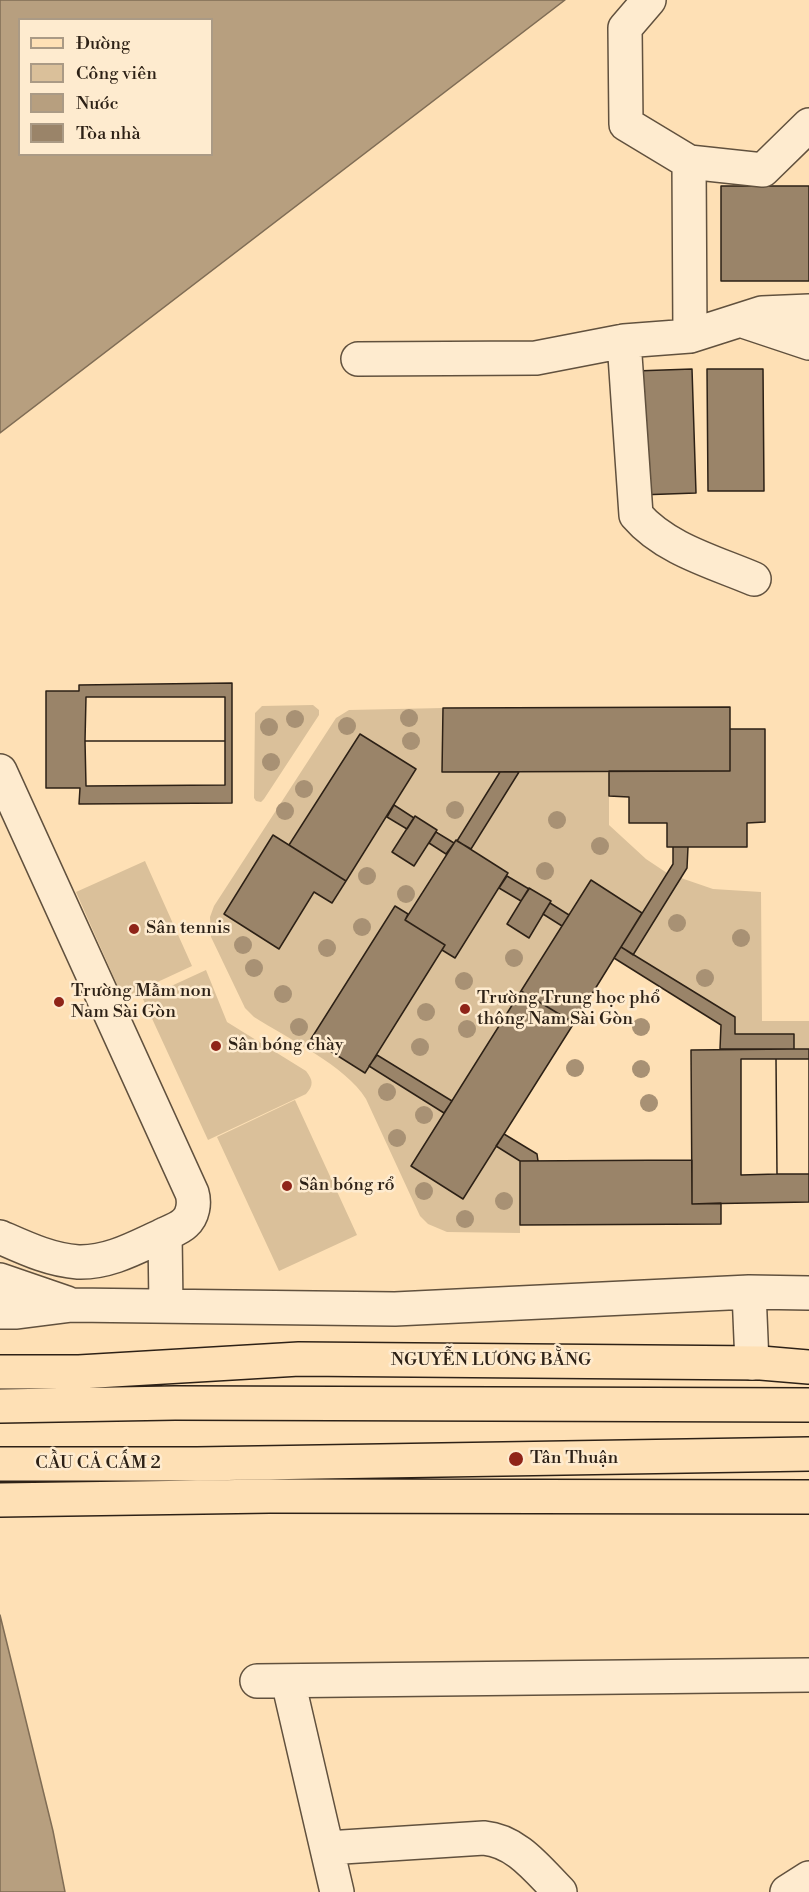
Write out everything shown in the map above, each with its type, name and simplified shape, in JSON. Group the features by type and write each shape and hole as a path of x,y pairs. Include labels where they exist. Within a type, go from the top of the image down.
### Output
{"main road":[{"name":"NGUYỄN LƯƠNG BẰNG","path":"0,1372 79,1372 299,1359 752,1363 809,1367"},
{"path":"0,1406 175,1403 809,1405"},
{"name":"CẦU CẢ CẤM 2","path":"0,1464 196,1464 809,1454"},
{"name":"CẦU CẢ CẤM 2","path":"0,1500 809,1497"}],"street":[{"path":"650,0 625,28 626,124 689,162 763,170 809,125"},
{"path":"689,162 690,336"},
{"path":"358,359 536,358 624,341 690,336 762,313 809,311"},
{"path":"740,320 809,344"},
{"path":"624,341 636,515 646,527 668,542 754,579"},
{"path":"0,771 192,1193 193,1207 188,1221 180,1227 108,1258 81,1262 66,1261 44,1255 0,1237"},
{"path":"165,1234 166,1306"},
{"path":"0,1280 72,1305"},
{"path":"750,1292 752,1363"},
{"path":"0,1312 72,1305 395,1309 750,1292 809,1293"},
{"path":"256,1681 809,1675"},
{"path":"288,1681 337,1892"},
{"path":"327,1848 495,1839 523,1856 560,1892"},
{"path":"787,1892 809,1878"}],"green space":[{"path":"313,705 319,710 319,715 264,799 261,802 256,801 254,798 255,713 262,706"},
{"path":"443,708 443,772 500,772 457,841 454,843 416,816 414,818 394,805 416,769 360,734 289,845 273,836 224,914 279,949 314,892 332,903 387,817 407,829 393,853 414,866 429,843 446,854 408,914 394,907 311,1039 364,1073 369,1066 520,1161 520,1233 447,1232 428,1224 420,1216 366,1099 357,1087 330,1064 254,1017 245,1008 211,937 210,917 214,906 336,718 349,710"},
{"path":"609,771 609,825 646,859 667,873 642,913 591,881 569,915 550,903 551,901 507,876 508,873 471,849 519,772"},
{"name":"Sân tennis","path":"145,861 192,966 123,998 76,892"},
{"path":"681,878 713,889 761,892 762,1021 809,1021 809,1049 794,1049 794,1034 735,1034 735,1017 633,955"},
{"path":"499,888 521,901 507,924 528,938 543,914 562,926 452,1101 377,1055 442,950 455,958"},
{"name":"Sân bóng chày","path":"206,970 227,1022 306,1071 312,1082 306,1094 208,1140 143,999"},
{"name":"Sân bóng rổ","path":"295,1100 357,1235 279,1271 217,1137"}],"water":[{"path":"0,0 565,0 0,433"},
{"path":"0,1615 53,1831 65,1892 0,1892"}],"building":[{"path":"721,186 809,186 809,281 721,281"},
{"path":"692,369 696,493 639,495 635,371"},
{"path":"707,369 763,369 764,491 708,491"},
{"path":"232,683 232,803 79,804 80,788 46,788 46,691 79,691 79,685"},
{"path":"86,697 225,697 225,741 85,741"},
{"path":"730,707 730,771 442,772 443,708"},
{"path":"730,729 765,729 765,822 747,823 747,847 667,847 667,823 629,823 629,797 609,796 609,771 730,771"},
{"path":"360,734 416,769 346,881 289,845"},
{"path":"85,741 225,741 225,785 86,786"},
{"path":"500,772 519,772 471,849 457,841"},
{"path":"394,805 414,818 407,829 387,817"},
{"path":"415,816 437,830 414,866 392,852"},
{"path":"436,832 454,843 446,854 429,843"},
{"path":"273,835 346,881 332,903 314,892 279,949 224,914"},
{"path":"456,840 508,873 455,958 442,950 445,945 405,920"},
{"path":"673,847 688,847 687,868 633,955 621,947 673,864"},
{"path":"507,876 529,889 521,901 499,888"},
{"path":"591,880 642,913 574,1023 521,991"},
{"path":"529,888 551,901 529,938 507,924"},
{"path":"550,903 569,915 562,926 543,914"},
{"path":"395,906 408,914 405,920 445,945 365,1073 311,1039"},
{"path":"621,947 735,1017 735,1034 794,1034 794,1049 720,1049 721,1025 614,958"},
{"path":"521,991 574,1023 463,1199 411,1166"},
{"path":"809,1049 809,1202 692,1204 691,1050"},
{"path":"377,1055 452,1101 444,1113 369,1066"},
{"path":"741,1059 776,1059 777,1174 741,1175"},
{"path":"776,1059 809,1059 809,1174 777,1174"},
{"path":"504,1134 537,1154 538,1161 520,1161 496,1146"},
{"path":"692,1160 692,1204 721,1203 721,1224 520,1225 520,1161"}],"place":[{"name":"Sân tennis","path":"134,929"},
{"name":"Trường Mầm non Nam Sài Gòn","path":"59,1002"},
{"name":"Trường Trung học phổ thông Nam Sài Gòn","path":"465,1009"},
{"name":"Sân bóng chày","path":"216,1046"},
{"name":"Sân bóng rổ","path":"287,1186"},
{"name":"Tân Thuận","path":"516,1459"}]}
